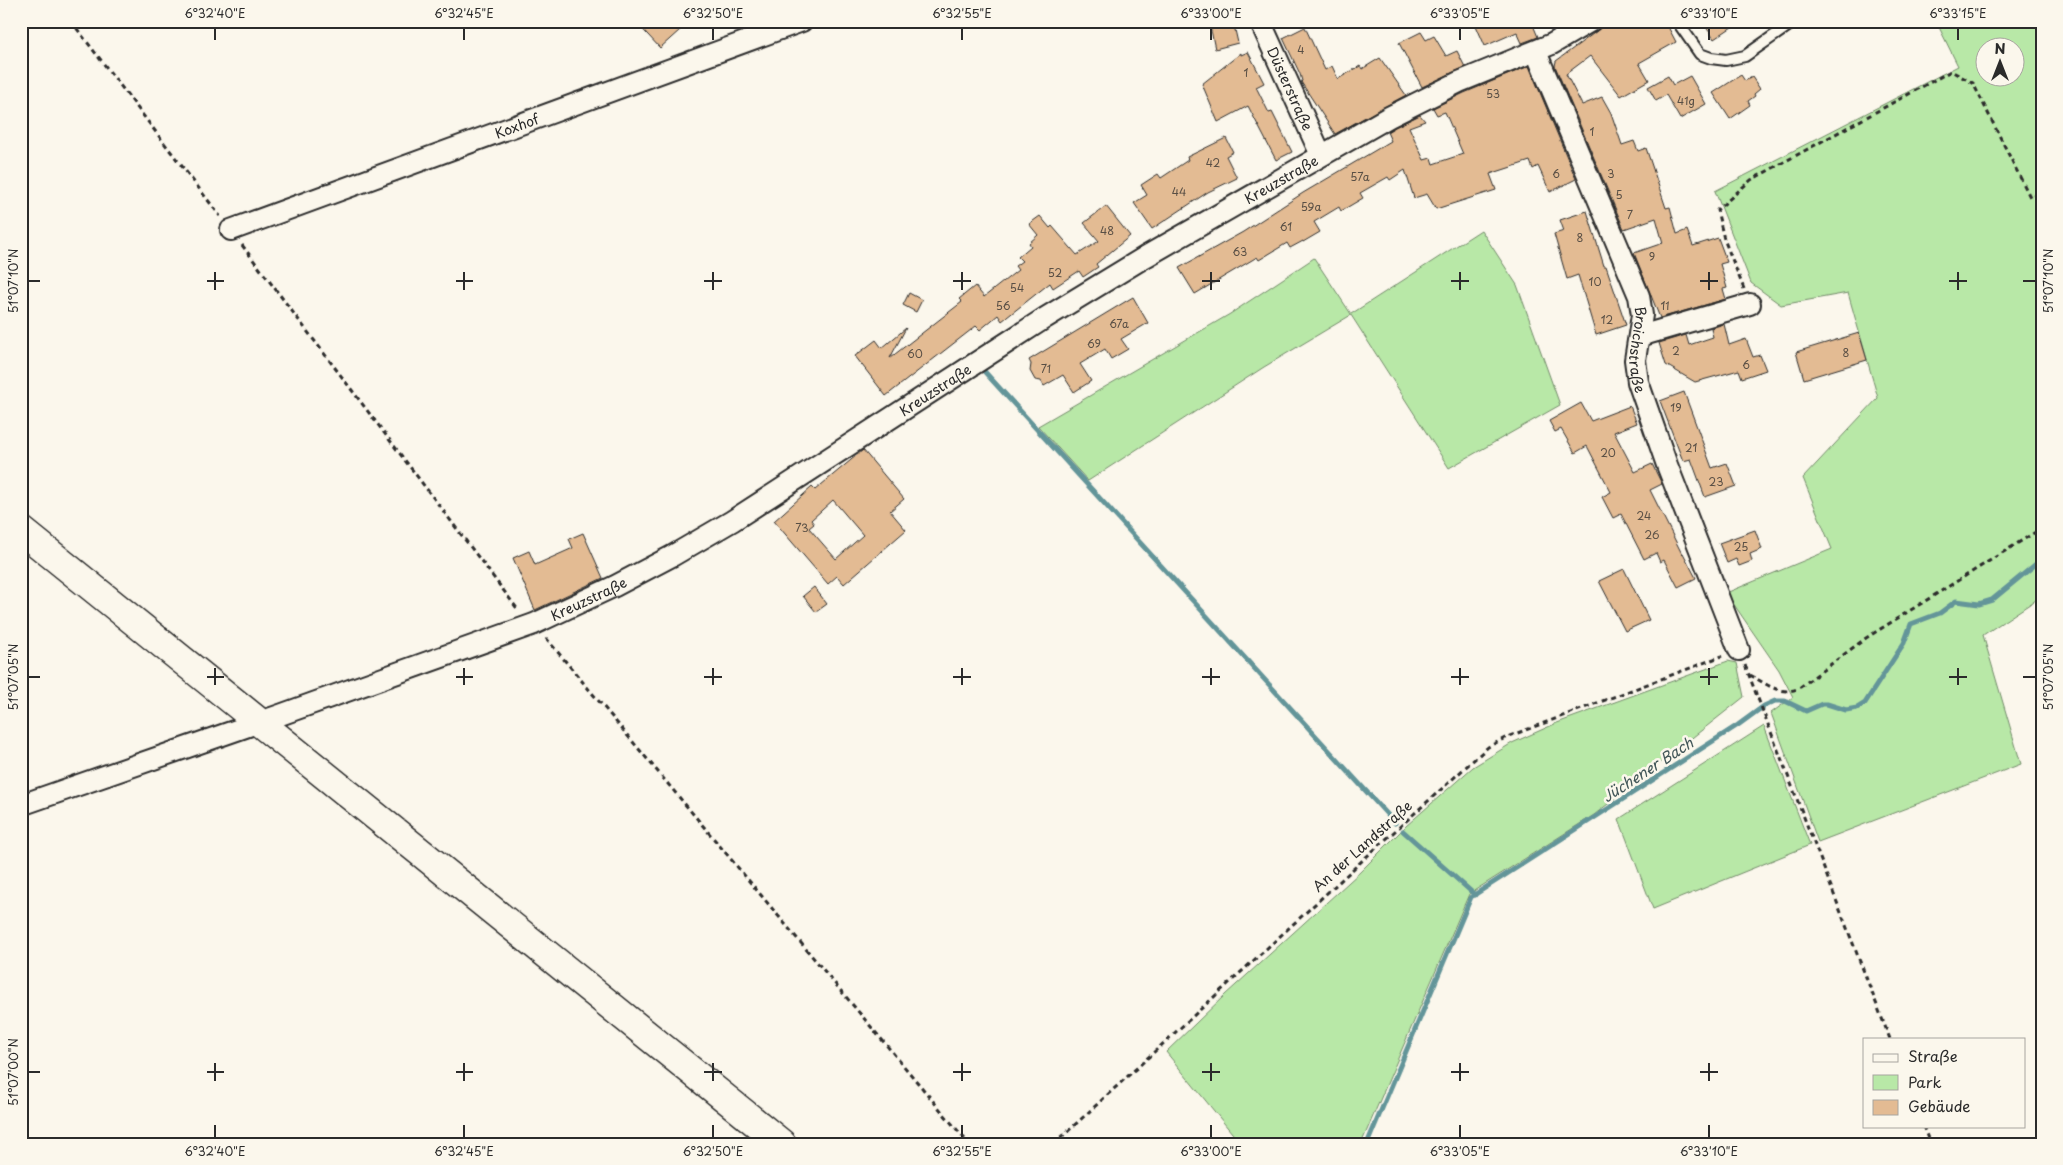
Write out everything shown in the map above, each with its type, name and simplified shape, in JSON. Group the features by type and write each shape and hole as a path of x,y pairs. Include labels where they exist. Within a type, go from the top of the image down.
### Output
{"main road":[{"path":"21,530 782,1144"}],"street":[{"name":"Koxhof","path":"231,230 802,21"},
{"name":"Düsterstraße","path":"1260,21 1321,155"},
{"name":"Kreuzstraße","path":"21,805 261,722 532,624 640,574 732,521 1080,296 1321,155 1435,93 1482,72 1536,52 1591,21"},
{"name":"Broichstraße","path":"1536,52 1639,296 1642,315 1635,366 1640,389 1739,650"},
{"path":"1640,336 1750,304"}],"lane":[{"path":"1677,21 1700,54 1726,60 1745,56 1795,21"}],"path":[{"path":"71,21 532,624 969,1144"},
{"path":"1750,304 1724,239 1717,210 1751,180 1951,71 1973,83 2030,197 2042,193"},
{"path":"1890,1038 1749,675 1781,691 1799,688 1866,638 2042,528"},
{"name":"An der Landstraße","path":"1054,1144 1488,747 1514,734 1739,650"},
{"path":"1924,1128 1930,1144"}],"green space":[{"path":"1936,21 2042,21 2042,596 1983,635 2021,764 1818,842 1771,713 1793,697 1779,670 1726,593 1832,549 1803,478 1878,398 1848,293 1781,305 1751,283 1715,191 1958,66"},
{"path":"1481,230 1517,285 1560,405 1449,468 1351,315 1264,367 1088,481 1038,426 1230,314 1314,258 1351,314"},
{"path":"1728,661 1737,663 1744,697 1594,815 1469,894 1361,1144 1241,1144 1166,1052 1225,995 1360,872 1406,826 1473,767 1512,743 1557,723"},
{"path":"1764,726 1810,845 1653,909 1619,819"}],"building":[{"path":"635,21 690,21 660,48"},
{"path":"1209,21 1233,21 1238,43 1215,49"},
{"path":"1474,21 1541,21 1533,25 1538,37 1522,43 1517,32 1485,46"},
{"path":"1603,21 1665,21 1676,42 1639,63 1649,80 1621,96 1590,56 1566,74 1582,105 1602,97 1611,113 1622,145 1634,141 1638,151 1646,148 1666,208 1670,207 1677,234 1687,230 1693,246 1718,238 1727,262 1720,264 1727,288 1723,289 1726,299 1660,318 1634,253 1663,243 1656,218 1624,229 1555,66 1556,61 1597,31"},
{"path":"1702,21 1741,21 1714,39"},
{"path":"1305,27 1325,70 1332,66 1338,79 1360,66 1362,69 1380,58 1406,95 1335,134 1301,82 1300,74 1283,38"},
{"path":"1421,32 1426,40 1434,36 1446,56 1457,51 1465,67 1422,87 1399,43"},
{"path":"1248,52 1264,83 1256,87 1269,113 1272,112 1292,152 1276,160 1248,106 1218,122 1202,84 1241,53 1241,55"},
{"path":"1529,66 1576,179 1550,192 1538,166 1533,169 1530,161 1490,174 1496,190 1436,209 1427,194 1414,198 1405,170 1390,180 1388,177 1360,193 1363,198 1341,211 1339,207 1314,222 1320,232 1290,248 1287,243 1259,260 1257,257 1195,294 1179,268 1243,232 1303,193 1391,141 1387,132 1395,127 1420,115 1425,121 1409,127 1424,160 1431,158 1433,164 1463,154 1445,112 1437,115 1433,108"},
{"path":"1741,75 1745,81 1752,77 1760,89 1748,101 1750,105 1730,119 1713,93"},
{"path":"1668,76 1673,85 1690,76 1706,104 1680,119 1666,95 1656,101 1648,87"},
{"path":"1226,138 1233,152 1226,156 1237,178 1208,192 1152,229 1134,203 1147,195 1141,185 1158,174 1161,178 1188,160 1187,157"},
{"path":"1106,206 1130,236 1096,264 1098,267 1083,277 1079,271 1053,288 1050,283 1002,321 998,315 980,330 976,326 886,396 855,356 876,340 882,348 906,328 890,358 962,302 959,299 975,286 984,297 1018,270 1015,266 1022,261 1018,257 1031,246 1029,243 1038,235 1029,224 1040,216 1050,228 1052,226 1077,255 1099,241 1084,223"},
{"path":"1587,211 1604,266 1606,266 1626,325 1596,335 1578,275 1567,279 1554,234 1564,231 1560,220"},
{"path":"909,293 922,300 916,312 903,305"},
{"path":"1133,297 1148,323 1121,339 1128,349 1111,359 1105,349 1080,364 1091,381 1074,392 1063,375 1044,386 1041,381 1035,380 1030,371 1031,364 1029,360"},
{"path":"1724,324 1729,345 1746,339 1753,357 1760,355 1766,370 1742,378 1739,370 1695,382 1666,365 1659,343 1686,335 1689,345 1713,337 1711,328"},
{"path":"1859,333 1867,360 1804,379 1796,352"},
{"path":"1684,392 1712,468 1727,463 1736,486 1705,497 1691,459 1683,461 1660,401"},
{"path":"1581,403 1591,421 1630,406 1637,423 1614,432 1635,472 1652,464 1662,484 1650,490 1696,578 1678,587 1664,560 1660,562 1656,553 1644,559 1621,514 1613,518 1602,497 1611,492 1587,446 1575,453 1561,429 1555,432 1549,421"},
{"path":"863,450 904,499 890,511 906,530 844,584 837,576 828,584 774,521 812,487 815,490","holes":["833,500 863,535 836,559 809,528 814,524 811,520"]},
{"path":"1755,530 1762,549 1750,554 1752,561 1739,566 1736,559 1727,563 1719,543"},
{"path":"583,533 603,578 535,610 513,558 529,551 535,565 573,548 569,539"},
{"path":"1624,569 1649,620 1625,631 1599,581"},
{"path":"814,587 827,604 816,612 803,596"}],"waterway":[{"path":"983,370 1395,823"},
{"name":"Jüchener Bach","path":"1367,1144 1471,897 1738,725 1764,706 1775,701 1785,701 1806,711 1822,704 1846,710 1857,708 1865,703 1904,643 1911,624 1940,613 1956,601 1979,604 1992,600 2042,559"},
{"path":"1403,831 1475,895"}]}
